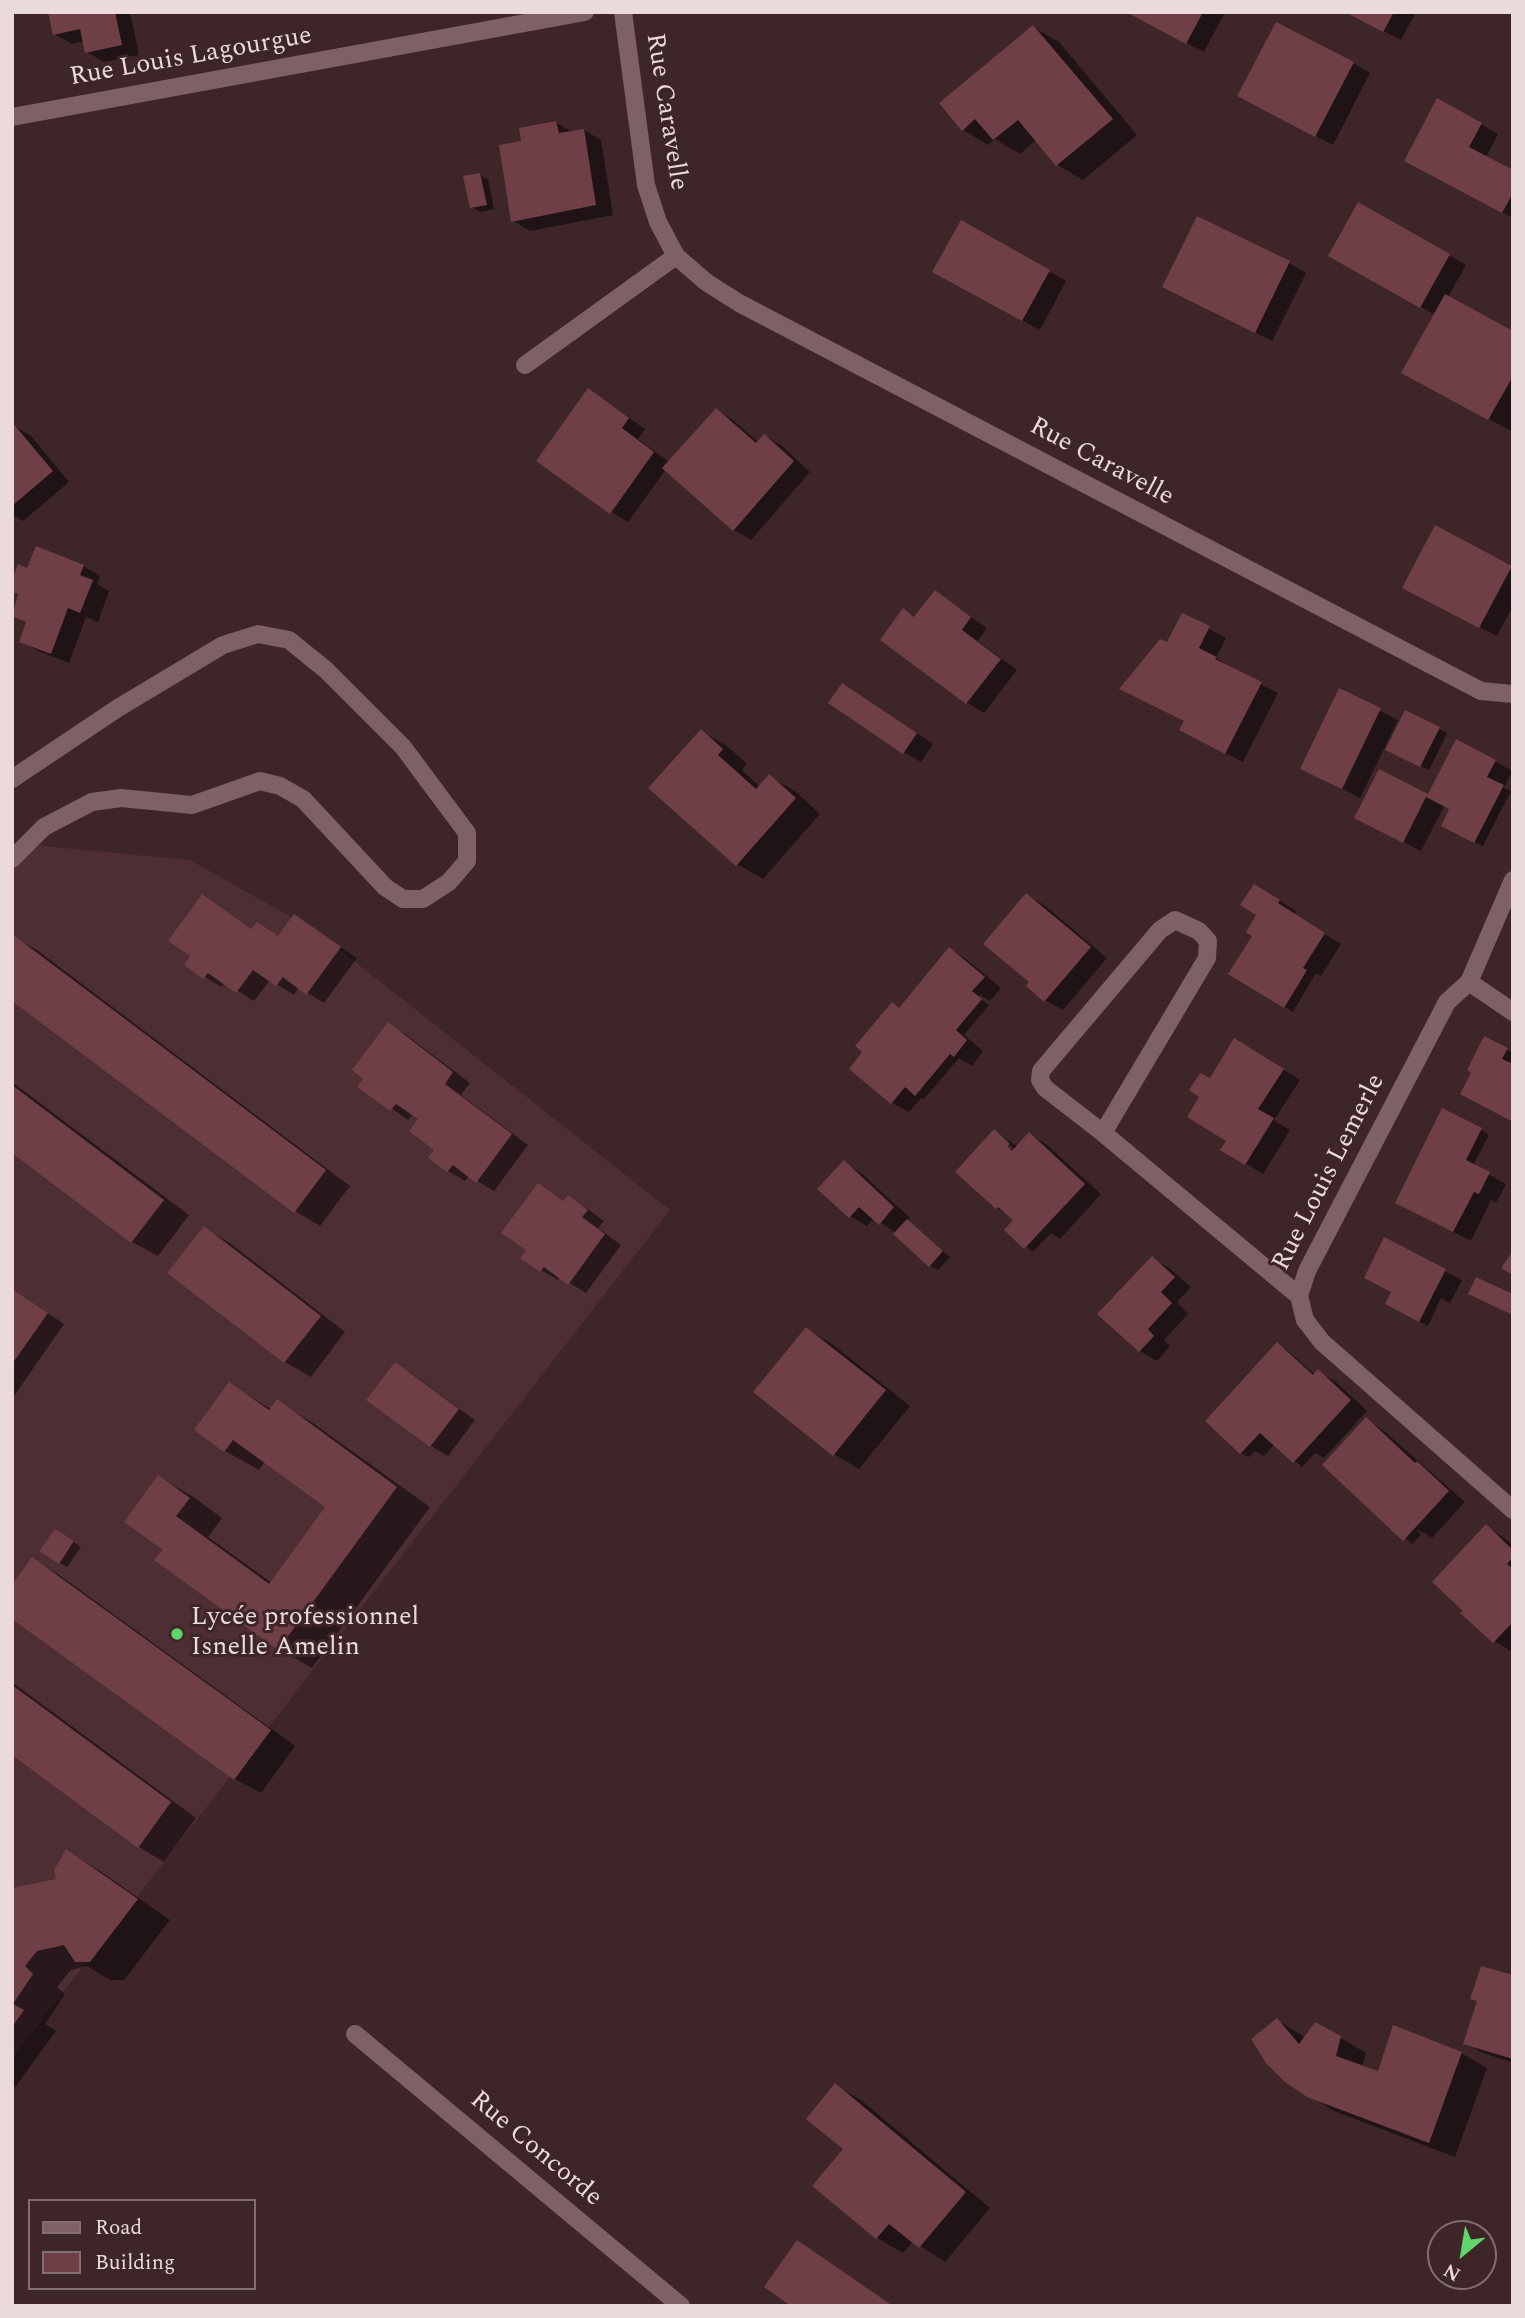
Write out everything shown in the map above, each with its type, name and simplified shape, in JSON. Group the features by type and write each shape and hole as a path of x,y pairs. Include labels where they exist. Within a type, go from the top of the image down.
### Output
{"street":[{"name":"Rue Louis Lagourgue","path":"12,117 585,12"},
{"name":"Rue Caravelle","path":"624,12 646,185 658,222 676,256 706,282 739,303 1481,691 1513,694"},
{"path":"525,365 676,256"},
{"path":"12,779 118,708 223,645 258,634 289,640 326,670 403,747 467,833 467,861 449,882 423,898 403,899 385,887 303,799 280,786 260,781 192,805 121,799 92,802 44,827 12,859"},
{"name":"Rue Louis Lemerle","path":"1513,880 1469,982 1447,1002 1307,1271 1299,1296 1306,1320 1322,1342 1513,1510"},
{"path":"1103,1133 1207,958 1208,941 1199,931 1175,919 1160,930 1041,1071 1040,1080 1045,1088 1299,1296"},
{"path":"1469,982 1513,1012"},
{"name":"Rue Concorde","path":"355,2034 681,2306"}],"shaded area":[{"name":"Lycée professionnel Isnelle Amelin","path":"12,843 190,860 316,931 670,1210 12,2058"}],"building":[{"path":"48,12 115,12 122,45 85,53 80,29 53,35"},
{"path":"1126,12 1203,12 1186,44"},
{"path":"1345,12 1394,12 1383,32"},
{"path":"1276,22 1354,62 1315,137 1237,96"},
{"path":"1033,25 1113,119 1056,166 1018,120 993,140 975,119 962,131 939,103"},
{"path":"1437,98 1482,123 1469,147 1513,170 1513,193 1502,213 1404,161"},
{"path":"556,121 559,133 584,129 596,205 511,222 499,145 521,141 519,128"},
{"path":"480,173 487,205 470,208 463,176"},
{"path":"1358,202 1450,254 1420,308 1328,256"},
{"path":"1197,216 1290,261 1255,333 1162,287"},
{"path":"961,220 1050,270 1022,321 932,272"},
{"path":"1445,294 1513,331 1513,376 1488,420 1401,373"},
{"path":"588,388 629,418 622,428 654,452 610,514 536,461"},
{"path":"716,408 756,443 764,434 794,461 733,531 662,468"},
{"path":"12,422 53,471 12,506"},
{"path":"1435,525 1512,566 1479,628 1402,588"},
{"path":"36,546 84,565 80,575 93,580 80,613 68,608 51,654 19,642 26,622 12,616 18,594 12,592 12,580 18,564 27,568"},
{"path":"935,590 971,617 962,630 1001,659 966,704 880,640 903,608 914,617"},
{"path":"1182,613 1210,626 1199,648 1262,682 1225,754 1179,730 1184,721 1119,689 1160,639 1167,642"},
{"path":"842,683 917,733 903,754 828,703"},
{"path":"1339,688 1381,708 1342,789 1300,769"},
{"path":"1405,710 1440,727 1420,767 1385,750"},
{"path":"701,729 723,749 718,755 756,789 769,774 796,798 736,866 648,788"},
{"path":"1456,739 1496,760 1487,777 1504,785 1474,843 1441,826 1449,809 1426,797 1403,843 1354,818 1379,769 1428,794"},
{"path":"1254,884 1325,933 1303,968 1307,970 1284,1008 1228,974 1252,936 1246,932 1256,915 1240,905"},
{"path":"1026,893 1091,947 1044,1002 1026,986 1029,982 983,944"},
{"path":"202,894 251,929 257,922 278,936 294,914 341,947 306,995 283,977 276,986 253,970 236,993 208,973 203,979 184,965 190,956 168,941"},
{"path":"12,934 326,1170 294,1213 12,1001"},
{"path":"949,947 985,977 972,991 982,999 956,1030 967,1040 954,1057 950,1054 915,1096 905,1087 891,1104 849,1069 862,1052 855,1046 892,1002 899,1008"},
{"path":"388,1022 453,1072 445,1084 512,1134 476,1183 453,1165 447,1172 428,1158 434,1150 409,1131 418,1119 396,1104 390,1111 357,1087 363,1079 352,1070"},
{"path":"1484,1036 1508,1048 1502,1059 1513,1064 1513,1122 1460,1094 1471,1073 1467,1070"},
{"path":"1234,1038 1284,1069 1258,1109 1274,1118 1245,1165 1220,1150 1226,1141 1187,1117 1199,1097 1189,1090 1200,1073 1210,1078"},
{"path":"12,1085 164,1200 131,1243 12,1153"},
{"path":"1442,1108 1482,1128 1466,1160 1490,1172 1479,1194 1474,1192 1453,1232 1395,1203"},
{"path":"994,1129 1010,1144 1007,1146 1012,1151 1029,1132 1085,1184 1024,1249 1004,1230 1013,1220 998,1207 996,1209 955,1172"},
{"path":"844,1160 894,1207 879,1225 859,1207 849,1218 817,1189"},
{"path":"538,1183 563,1201 568,1195 588,1210 582,1217 605,1234 568,1285 544,1267 540,1272 520,1258 526,1250 501,1233"},
{"path":"907,1219 943,1251 929,1267 893,1234"},
{"path":"204,1226 321,1316 284,1363 167,1273"},
{"path":"1384,1237 1446,1269 1419,1322 1385,1304 1391,1292 1364,1278"},
{"path":"1513,1251 1513,1275 1501,1268"},
{"path":"1152,1256 1175,1277 1161,1292 1172,1303 1148,1329 1154,1336 1139,1352 1097,1314"},
{"path":"1476,1277 1513,1294 1513,1315 1468,1294"},
{"path":"12,1289 48,1313 12,1364"},
{"path":"806,1327 886,1390 833,1456 753,1392"},
{"path":"1277,1342 1313,1375 1318,1369 1351,1400 1293,1463 1260,1433 1240,1454 1205,1421"},
{"path":"395,1362 459,1409 430,1447 366,1400"},
{"path":"229,1382 269,1410 277,1399 397,1487 278,1650 154,1560 163,1550 124,1522 158,1475 190,1498 176,1516 269,1584 325,1507 233,1440 224,1452 194,1430"},
{"path":"1366,1417 1449,1491 1403,1541 1322,1465"},
{"path":"1486,1524 1513,1550 1513,1557 1507,1564 1513,1569 1513,1622 1493,1643 1460,1613 1463,1611 1432,1582"},
{"path":"55,1529 74,1541 59,1564 39,1551"},
{"path":"32,1557 271,1730 234,1780 12,1619 12,1585"},
{"path":"12,1685 171,1802 138,1848 12,1755"},
{"path":"66,1849 138,1899 90,1962 75,1962 64,1945 37,1951 25,1966 33,1974 13,2004 24,2010 12,2027 12,1888 56,1879 54,1870"},
{"path":"1481,1966 1513,1975 1513,2059 1463,2044 1477,2001 1470,1999"},
{"path":"1277,2018 1299,2044 1315,2022 1341,2036 1336,2056 1378,2071 1393,2025 1462,2052 1429,2143 1307,2097 1285,2082 1266,2063 1251,2039"},
{"path":"835,2083 966,2192 919,2248 889,2224 876,2239 812,2186 843,2149 806,2119"},
{"path":"797,2240 893,2306 791,2306 764,2287"}],"place":[{"name":"Lycée professionnel Isnelle Amelin","path":"177,1634"}]}
